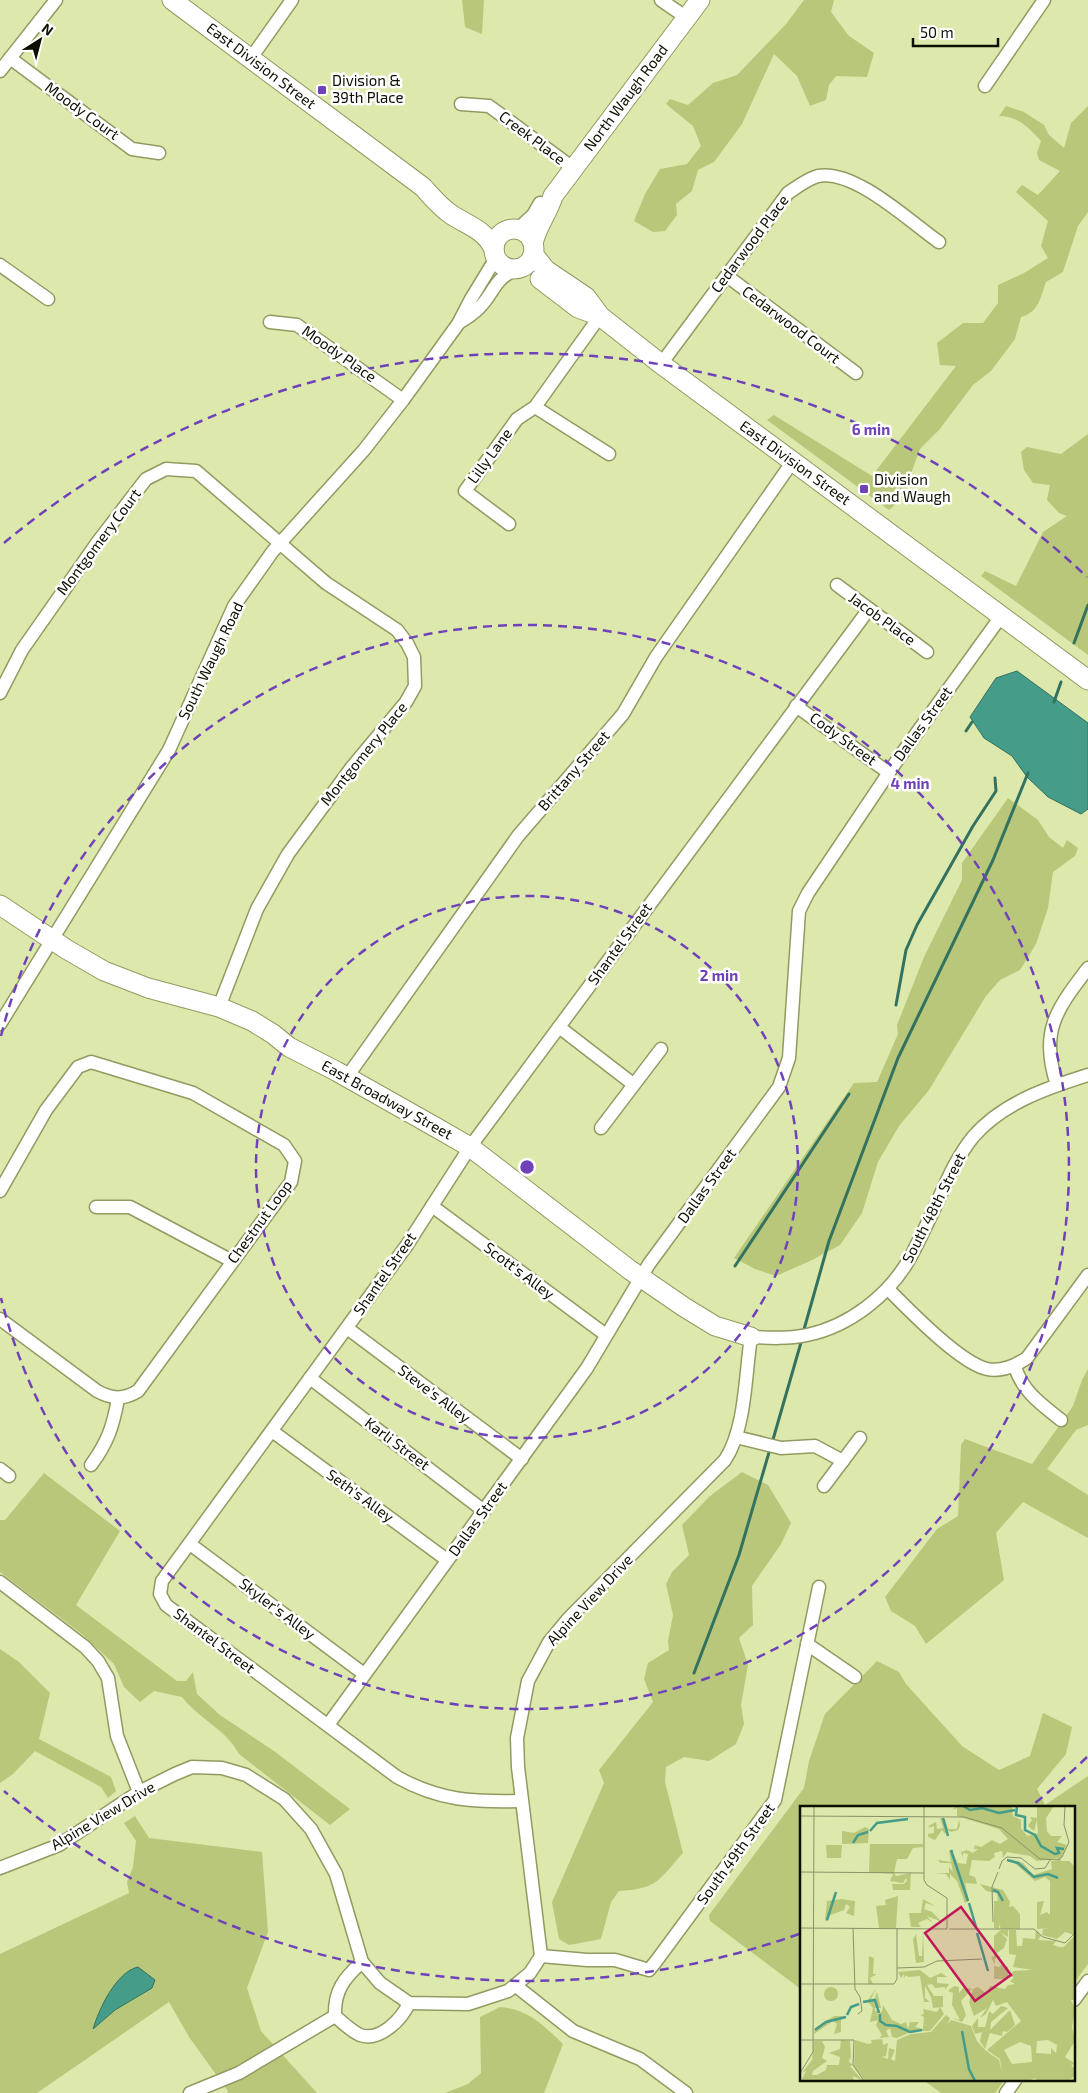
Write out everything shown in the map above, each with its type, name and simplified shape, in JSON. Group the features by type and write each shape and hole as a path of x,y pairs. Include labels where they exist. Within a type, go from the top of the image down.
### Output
{"street":[{"path":"0,72 56,0"},
{"name":"East Division Street","path":"172,0 423,187 442,207 482,231 488,237 495,254"},
{"path":"251,58 292,0"},
{"path":"660,0 687,18"},
{"name":"North Waugh Road","path":"514,229 533,215 573,168 700,0"},
{"path":"985,86 1044,0"},
{"name":"Moody Court","path":"10,58 132,149 158,153"},
{"name":"Creek Place","path":"461,104 489,106 573,168"},
{"name":"Cedarwood Place","path":"661,364 788,193 803,183 819,176 838,177 858,183 939,242"},
{"name":"East Division Street","path":"423,187 451,200 496,227 514,229"},
{"name":"North Waugh Road","path":"526,258 536,230 548,212 546,200"},
{"path":"514,229 526,233 526,258 509,268 495,254 498,237 514,229"},
{"name":"South Waugh Road","path":"0,1024 169,750 234,606 279,544 357,457 403,400 458,324 495,254"},
{"name":"East Division Street","path":"526,258 586,297 600,316 661,364 1088,680"},
{"name":"South Waugh Road","path":"458,324 480,307 495,284 526,258"},
{"path":"0,265 48,299"},
{"name":"Cedarwood Court","path":"726,276 856,373"},
{"name":"Lilly Lane","path":"510,524 465,491 516,419 535,407 600,316"},
{"name":"Moody Place","path":"270,322 297,324 403,400"},
{"path":"535,407 610,454"},
{"name":"Brittany Street","path":"347,1077 518,836 623,714 656,656 792,460"},
{"name":"Montgomery Court","path":"0,693 22,650 44,615 146,479 166,469 196,471 279,544"},
{"name":"Montgomery Place","path":"219,1007 257,909 288,854 352,767 406,702 415,686 414,657 407,643 397,630 332,588 279,544"},
{"name":"Jacob Place","path":"837,586 927,652"},
{"name":"Shantel Street","path":"521,1801 467,1802 418,1789 397,1777 166,1605 160,1594 162,1581 407,1245 470,1147 869,609"},
{"name":"Dallas Street","path":"328,1725 587,1368 641,1277 779,1088 789,1058 799,911 808,893 889,773 1002,615"},
{"name":"Cody Street","path":"796,706 889,773"},
{"name":"East Broadway Street","path":"0,905 104,971 148,988 219,1007 252,1021 273,1034 289,1048 347,1077 470,1147 641,1277 715,1326 751,1337"},
{"path":"1057,1085 1050,1050 1051,1027 1060,1005 1088,968"},
{"path":"559,1027 633,1084"},
{"path":"602,1128 660,1049"},
{"name":"Chestnut Loop","path":"2,1184 46,1110 78,1067 91,1062 104,1064 186,1091 284,1145 295,1160 291,1182 232,1260 138,1391 130,1396 118,1398"},
{"name":"South 48th Street","path":"751,1337 779,1338 807,1335 836,1326 864,1309 888,1289 910,1259 959,1156 974,1136 996,1116 1020,1101 1057,1085 1088,1075"},
{"name":"Scott's Alley","path":"432,1206 606,1335"},
{"path":"96,1207 130,1207 232,1260"},
{"path":"888,1289 967,1360 988,1370 1015,1367 1027,1358 1088,1275"},
{"path":"0,1319 97,1391 106,1396 118,1398 113,1426 104,1448 91,1465"},
{"name":"Steve's Alley","path":"346,1328 522,1459"},
{"name":"Alpine View Drive","path":"541,1956 534,1884 521,1801 516,1738 528,1681 549,1642 577,1609 726,1460 736,1437 751,1337"},
{"path":"1015,1367 1022,1385 1033,1398 1061,1420"},
{"name":"Karli Street","path":"310,1378 484,1511"},
{"name":"Seth's Alley","path":"272,1431 447,1560"},
{"path":"736,1437 781,1448 815,1446 842,1461"},
{"path":"824,1486 860,1438"},
{"name":"Skyler's Alley","path":"190,1544 364,1674"},
{"path":"0,1582 85,1647 98,1661 108,1678 117,1736 139,1792"},
{"name":"South 49th Street","path":"541,1956 587,1960 615,1960 649,1970 773,1806 778,1792 819,1587"},
{"path":"807,1644 855,1677"},
{"name":"Alpine View Drive","path":"0,1868 59,1845 139,1792 192,1767 222,1768 246,1775 284,1799 312,1829 336,1874 362,1962 380,1983 409,2003"},
{"path":"335,2016 361,2035 378,2034 391,2027 405,2012 409,2003 468,2004 516,1986 530,1973 541,1956"},
{"path":"335,2016 338,1990 346,1976 362,1962"},
{"path":"1076,1997 1088,1982"},
{"path":"516,1986 573,2031 640,2059 686,2093"},
{"path":"190,2093 239,2073 335,2016"},
{"path":"1006,2093 1015,2080"}],"green space":[{"path":"462,0 484,0 482,34 465,27"},
{"path":"804,0 834,0 831,12 849,36 874,53 867,77 836,76 829,85 826,100 810,106 797,76 774,54 742,124 714,162 698,170 692,191 676,204 677,215 665,231 653,232 634,221 645,194 660,169 687,164 701,146 693,126 666,104 670,99 688,105 713,83 737,75 786,24"},
{"path":"1006,106 1024,112 1044,125 1049,135 1064,148 1071,123 1088,106 1088,212 1078,226 1063,272 1046,282 1038,304 1032,312 1021,317 1015,339 991,371 973,385 939,430 920,449 906,487 897,503 889,510 767,420 774,415 872,476 956,366 940,365 937,343 963,323 983,323 998,303 998,285 1024,273 1048,258 1041,246 1048,221 1016,192 1022,185 1038,195 1060,171 1039,160 1037,153 1041,141 1027,127 1012,118 999,116"},
{"path":"1088,434 1088,655 981,576 985,571 1016,586 1043,532 1067,516 1059,513 1047,500 1050,485 1033,483 1024,470 1021,452 1027,447 1061,454"},
{"path":"1008,798 1038,820 1049,837 1063,848 1067,840 1078,848 1075,856 1053,872 1048,908 1036,944 1020,970 1000,980 986,996 929,1090 899,1126 878,1162 862,1213 840,1245 776,1276 755,1269 734,1258 854,1083 877,1082 898,1034 897,1025 924,957 962,880 962,863"},
{"path":"1088,1369 1088,1425 1076,1430 1047,1469 1088,1495 1088,1538 1023,1502 996,1533 1004,1580 926,1644 915,1626 891,1611 885,1597 937,1529 958,1516 961,1445 965,1439 1032,1464 1073,1406"},
{"path":"742,1472 768,1485 791,1523 781,1544 752,1586 753,1625 739,1638 748,1665 741,1705 744,1724 736,1744 709,1761 684,1757 666,1767 665,1782 683,1853 662,1876 650,1885 619,1891 611,1902 601,1939 569,1945 559,1939 552,1902 604,1783 599,1770 653,1702 644,1679 648,1663 669,1650 668,1641 673,1615 666,1584 672,1572 689,1555 682,1525 710,1496"},
{"path":"44,1473 120,1531 76,1605 177,1681 186,1681 193,1672 197,1694 220,1715 274,1751 350,1809 330,1825 239,1754 220,1731 182,1697 154,1691 140,1702 124,1687 114,1664 83,1635 0,1572 0,1520 5,1520"},
{"path":"0,1649 19,1662 50,1693 39,1739 111,1777 116,1791 108,1798 101,1787 35,1751 13,1774 0,1783"},
{"path":"877,1661 899,1672 906,1684 962,1746 999,1770 1030,1756 1043,1713 1072,1727 1066,1754 1037,1789 1045,1805 1088,1776 1088,1964 1076,1980 1076,1806 800,1806 800,1988 710,1921 709,1915 804,1788 809,1761 825,1714"},
{"path":"135,1816 149,1838 262,1852 268,1932 247,1988 261,2031 317,2093 227,2093 228,2091 189,2037 169,2002 37,2093 0,2093 0,1954 129,1893 127,1882 133,1867 136,1841 124,1823"},
{"path":"500,2007 519,2011 534,2019 563,2044 544,2093 445,2093 468,2084 481,2073 480,2017"},
{"path":"923,2080 1004,2080 995,2093 941,2093"}],"water":[{"path":"1017,671 1088,723 1088,809 1081,814 1048,797 1027,777 1012,756 984,738 970,717 996,678"},
{"path":"138,1967 155,1980 152,1988 115,2010 93,2029 99,2012 110,1992 123,1976 130,1970"}],"waterway":[{"path":"1074,643 1088,605"},
{"path":"1054,702 1061,682"},
{"path":"966,731 972,722"},
{"path":"803,1333 829,1241 898,1058 993,860 1028,773"},
{"path":"896,1005 906,950 917,925 973,826 996,791 995,778"},
{"path":"735,1266 849,1094"},
{"path":"772,1443 802,1339"},
{"path":"694,1673 739,1555 770,1449"}],"place":[{"name":"Division & 39th Place","path":"322,90"},
{"name":"Division and Waugh","path":"864,489"}]}
